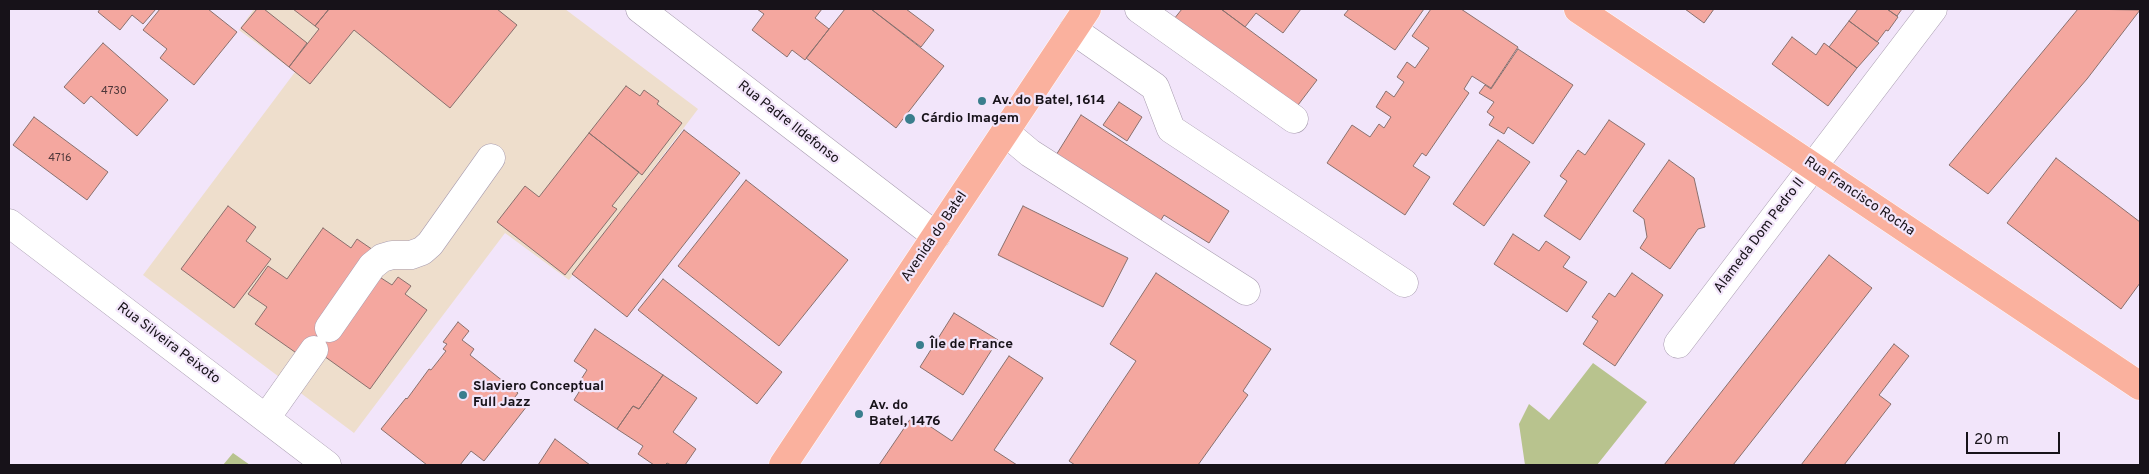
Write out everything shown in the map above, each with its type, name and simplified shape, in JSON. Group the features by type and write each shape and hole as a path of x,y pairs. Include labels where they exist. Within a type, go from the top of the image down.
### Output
{"main road":[{"name":"Rua Francisco Rocha","path":"1578,9 2140,386"},
{"name":"Avenida do Batel","path":"783,465 1080,19"}],"street":[{"name":"Rua Padre Ildefonso","path":"640,9 936,236"},
{"path":"1139,9 1294,119"},
{"name":"Alameda Dom Pedro II","path":"1678,344 1933,9"},
{"path":"1080,19 1155,87 1171,129 1404,283"},
{"path":"1005,132 1030,153 1246,291"},
{"path":"329,328 372,266 382,258 392,255 410,255 422,251 430,244 491,158"},
{"name":"Rua Silveira Peixoto","path":"9,223 327,465"},
{"path":"266,418 314,350"}],"shaded area":[{"path":"254,9 565,9 698,109 569,280 505,233 354,433 143,275 295,72 239,30"}],"green space":[{"path":"1593,363 1647,402 1597,465 1525,465 1519,424 1529,404 1549,420"},
{"path":"233,453 250,465 223,465"}],"building":[{"path":"100,9 156,9 143,24 132,15 120,30 98,12"},
{"path":"160,9 208,9 237,32 194,85 160,58 167,49 143,30"},
{"path":"257,9 264,9 307,43 289,67 241,28"},
{"path":"293,9 329,9 315,26"},
{"path":"329,9 497,9 517,25 450,108 354,30 310,84 289,67 319,29 315,26"},
{"path":"757,9 822,9 815,18 829,29 805,60 792,50 787,57 752,30 764,14"},
{"path":"845,9 871,9 944,66 896,128 806,58"},
{"path":"871,9 906,9 934,30 921,47"},
{"path":"1182,9 1221,9 1317,80 1295,109 1174,19"},
{"path":"1221,9 1301,9 1283,33 1256,13 1245,27"},
{"path":"1349,9 1424,9 1395,50 1344,15"},
{"path":"1431,9 1461,9 1518,47 1491,88 1472,76 1464,89 1469,93 1426,156 1422,153 1413,166 1430,177 1405,215 1327,163 1352,125 1370,137 1379,124 1384,128 1391,117 1376,107 1386,91 1394,97 1404,82 1397,77 1407,62 1415,68 1429,48 1412,36"},
{"path":"1685,9 1714,9 1704,23"},
{"path":"1858,9 1887,9 1898,17 1877,42 1849,21"},
{"path":"1887,9 1902,9 1897,16"},
{"path":"2078,9 2140,10 2087,79 1988,194 1949,165"},
{"path":"1849,21 1879,43 1857,68 1829,47"},
{"path":"1792,37 1816,55 1824,43 1857,68 1828,106 1772,64"},
{"path":"103,43 168,100 137,136 91,96 84,104 64,87"},
{"path":"1518,49 1573,85 1533,144 1508,127 1504,134 1489,125 1494,117 1487,112 1494,102 1479,93 1485,85 1491,89"},
{"path":"626,86 640,96 644,90 659,101 657,104 682,123 642,175 589,133"},
{"path":"1119,102 1142,117 1127,141 1103,125"},
{"path":"1081,115 1229,211 1209,243 1164,215 1158,225 1053,160"},
{"path":"34,117 108,172 87,200 13,145"},
{"path":"1609,120 1645,144 1580,240 1544,216 1567,181 1560,176 1578,150 1585,155"},
{"path":"684,130 740,173 627,317 572,274"},
{"path":"589,133 639,172 612,206 617,209 565,275 497,222 525,186 539,197"},
{"path":"1498,140 1530,162 1484,226 1453,204"},
{"path":"2056,158 2140,222 2140,283 2121,309 2007,223"},
{"path":"1669,160 1694,178 1705,227 1698,229 1670,269 1640,248 1647,237 1644,219 1633,211"},
{"path":"746,180 848,260 779,346 678,266"},
{"path":"228,206 256,227 246,241 271,259 234,308 181,269"},
{"path":"1023,206 1128,258 1103,307 998,255"},
{"path":"323,228 351,248 357,239 376,252 302,357 255,324 267,307 248,294 268,266 287,279"},
{"path":"1513,234 1539,251 1546,241 1570,257 1563,267 1587,282 1567,312 1494,264"},
{"path":"1829,255 1872,288 1733,465 1664,465"},
{"path":"1156,273 1271,349 1243,391 1248,395 1198,465 1075,465 1069,461 1136,361 1110,344"},
{"path":"1632,273 1663,295 1615,366 1583,344 1598,321 1592,317 1609,293 1615,297"},
{"path":"378,276 392,285 398,277 411,286 405,294 427,310 370,389 310,346 325,325"},
{"path":"663,279 782,372 757,404 638,310"},
{"path":"954,313 998,340 963,395 920,367"},
{"name":"Slaviero Conceptual Full Jazz","path":"458,322 469,331 462,340 474,349 470,355 518,393 515,397 527,406 484,461 471,451 460,465 427,465 381,429 407,399 429,369 431,370 446,351 443,349 447,344 443,342"},
{"path":"595,329 663,375 639,409 633,406 617,429 574,400 584,384 580,381 587,370 574,361"},
{"path":"1894,344 1909,356 1879,395 1891,404 1844,465 1801,465"},
{"path":"1009,356 1043,378 994,450 1017,465 879,465 913,415 952,441"},
{"path":"663,375 697,398 673,432 696,449 685,465 671,465 667,463 665,465 654,465 638,454 643,446 617,429 633,406 639,409"},
{"path":"555,439 590,465 538,465"}],"place":[{"name":"Av. do Batel, 1614","path":"982,101"},
{"name":"Cárdio Imagem","path":"910,119"},
{"name":"Île de France","path":"920,345"},
{"name":"Slaviero Conceptual Full Jazz","path":"463,395"},
{"name":"Av. do Batel, 1476","path":"859,414"}]}
